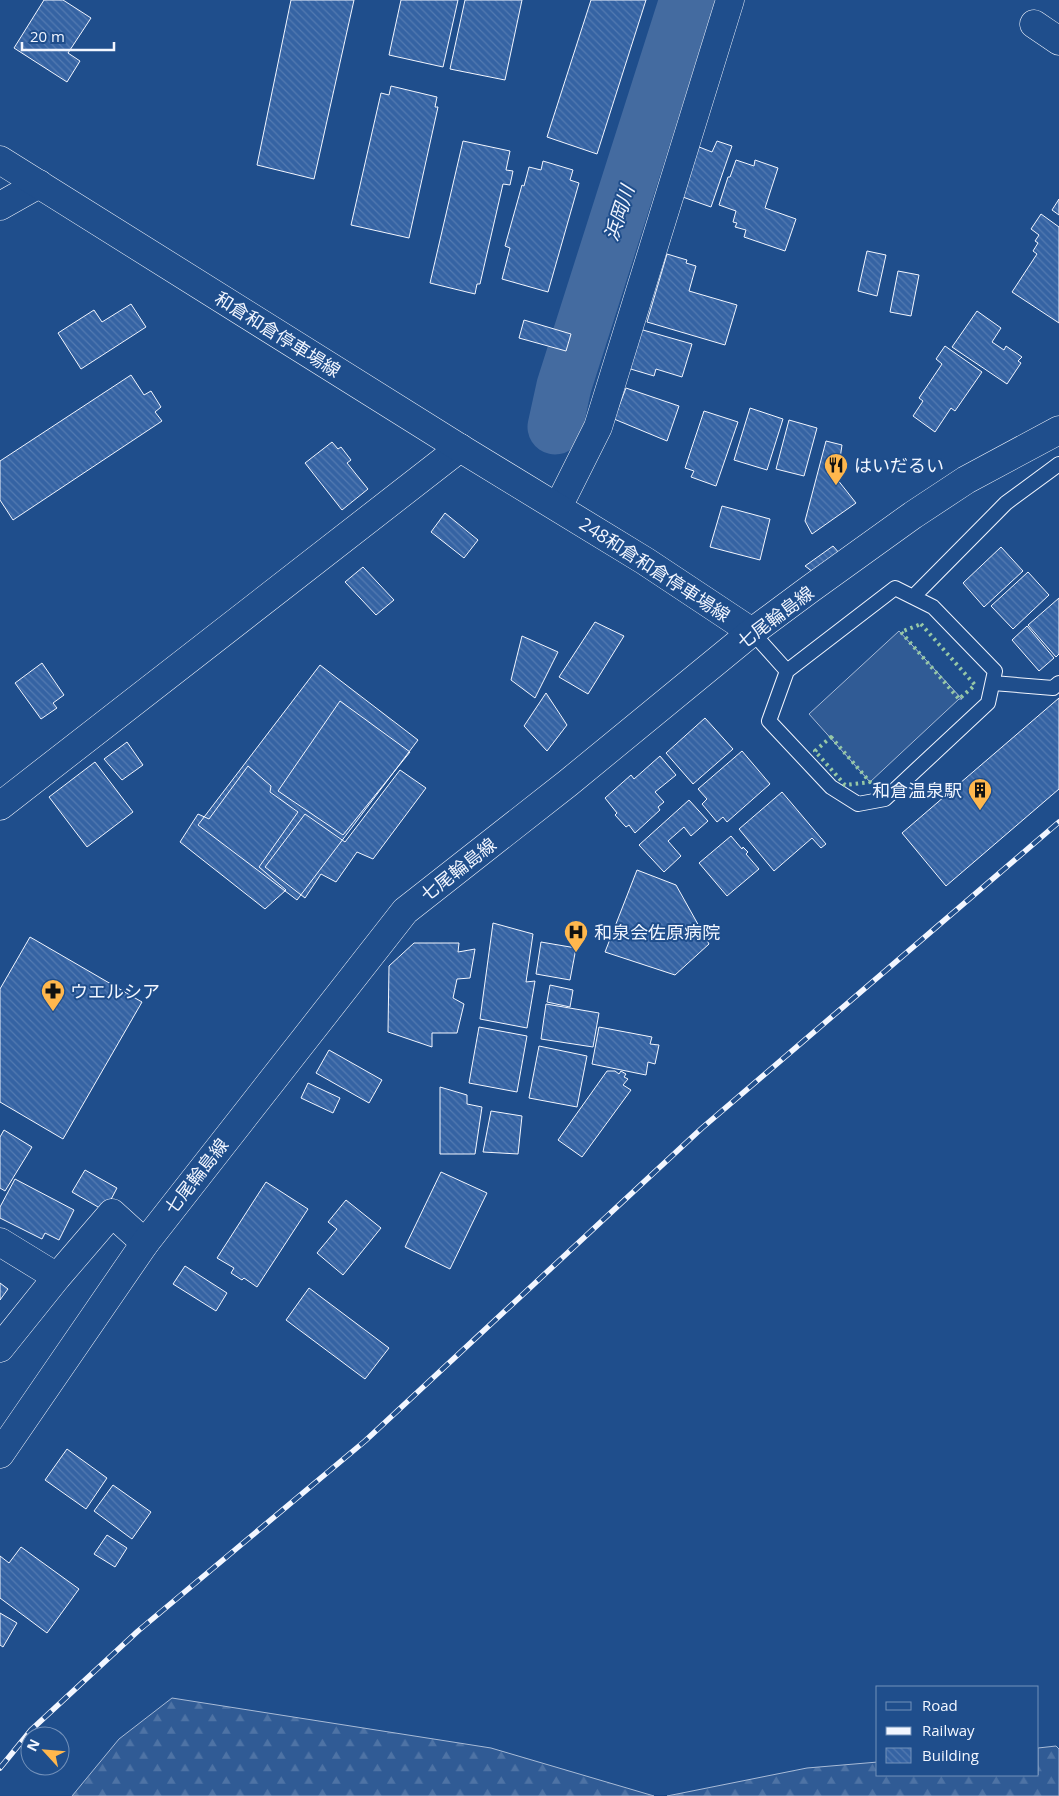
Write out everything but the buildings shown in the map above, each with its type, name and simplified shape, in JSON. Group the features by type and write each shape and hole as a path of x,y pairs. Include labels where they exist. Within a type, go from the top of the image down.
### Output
{"main road":[{"path":"558,507 598,427 730,0"},
{"path":"1034,24 1059,41"},
{"name":"和倉和倉停車場線","path":"0,160 460,448 558,507"},
{"path":"0,206 39,184"},
{"name":"七尾輪島線","path":"0,1454 144,1243 404,911 568,783 752,632 913,515 966,480 1059,430"},
{"path":"0,806 460,448"},
{"name":"248和倉和倉停車場線","path":"558,507 645,561 752,632"},
{"path":"0,1348 56,1277 112,1213 144,1243"},
{"path":"0,1242 56,1277"}],"lane":[{"path":"914,597 1006,503 1059,464"},
{"path":"894,588 933,607 996,672 988,703 885,799 858,804 831,787 769,721 787,671 894,588"},
{"path":"752,632 787,671"},
{"path":"992,683 1053,688 1059,683"}],"shaded area":[{"path":"899,631 962,699 959,699 870,782 809,714"}],"green space":[{"path":"172,1698 491,1748 654,1796 72,1796 119,1739"},
{"path":"1056,1746 1059,1749 1059,1796 667,1796 807,1768 876,1762 876,1776 1039,1776 1039,1748"}],"waterway":[{"name":"浜岡川","path":"555,427 564,386 687,0"}],"railway":[{"path":"0,1768 31,1730 138,1631 365,1441 702,1128 1059,822"}],"hedge":[{"path":"921,624 975,685 959,699 901,632 921,624"},
{"path":"831,737 870,782 845,785 815,751 831,737"}],"place":[{"name":"はいだるい","path":"836,486"},
{"name":"和倉温泉駅","path":"980,811"},
{"name":"和泉会佐原病院","path":"576,953"},
{"name":"ウエルシア","path":"53,1012"}]}
